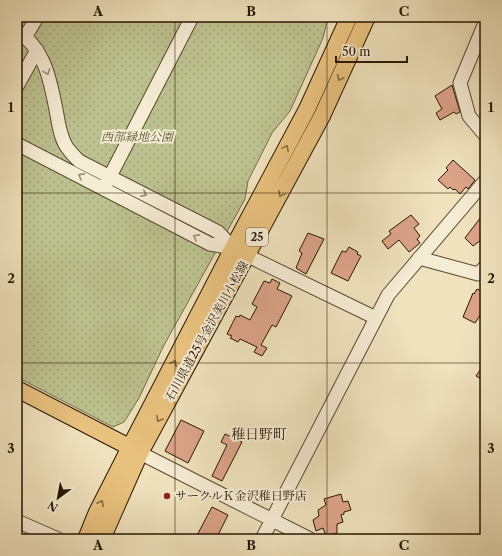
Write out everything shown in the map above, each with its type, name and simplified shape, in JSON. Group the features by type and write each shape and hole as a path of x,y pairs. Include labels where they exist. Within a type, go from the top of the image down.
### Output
{"main road":[{"name":"石川県道25号金沢美川小松線","path":"102,539 135,450 233,248 307,109 349,17"},
{"name":"石川県道25号金沢美川小松線","path":"86,539 97,512 135,450 248,256 322,116 367,17"},
{"path":"17,389 135,450"}],"street":[{"path":"37,17 22,34 37,50 49,74 59,129 68,149 79,161 218,232 233,248"},
{"path":"104,189 192,17"},
{"path":"485,23 460,83 469,116 485,135"},
{"path":"17,86 37,50"},
{"path":"17,144 210,244 233,248 376,318"},
{"path":"262,539 388,295 485,181"},
{"path":"419,258 478,274 485,267"},
{"path":"135,450 310,539"},
{"path":"17,521 37,535 58,539"}],"green space":[{"name":"西部緑地公園","path":"17,17 328,17 323,38 290,111 272,133 248,181 245,199 163,347 139,398 124,422 113,427 17,377"}],"building":[{"path":"452,85 460,112 456,114 454,112 440,120 436,113 442,109 435,96"},
{"path":"453,160 475,180 468,189 466,187 460,194 455,189 453,190 450,187 448,189 438,180 448,170 446,168"},
{"path":"411,215 419,224 414,228 420,236 417,239 420,243 409,252 399,240 388,249 382,241 391,234 389,231"},
{"path":"481,217 485,222 485,237 473,246 465,238"},
{"path":"308,233 324,239 306,274 296,268 302,253 299,251"},
{"path":"349,247 358,252 357,254 361,256 348,281 331,273 342,251 346,252"},
{"path":"272,279 280,283 277,289 292,296 276,327 272,325 261,345 267,348 262,356 254,352 257,347 240,339 238,342 230,338 232,336 227,334 236,316 239,317 240,315 250,320 257,307 252,304 264,281 270,283"},
{"path":"477,289 485,293 485,308 475,323 463,317 473,293 474,294"},
{"path":"485,363 485,381 476,376"},
{"path":"181,420 204,431 188,463 165,451"},
{"path":"225,434 242,442 222,481 212,476 227,445 221,442"},
{"path":"341,494 343,502 348,501 351,510 344,512 344,514 341,515 343,522 337,524 337,533 326,536 323,528 316,531 313,520 319,516 318,510 326,505 324,499"},
{"path":"212,507 228,515 216,539 195,539"}],"place":[{"name":"サークルＫ金沢稚日野店","path":"167,496"}],"district":[{"name":"稚日野町","path":"259,434"}]}
